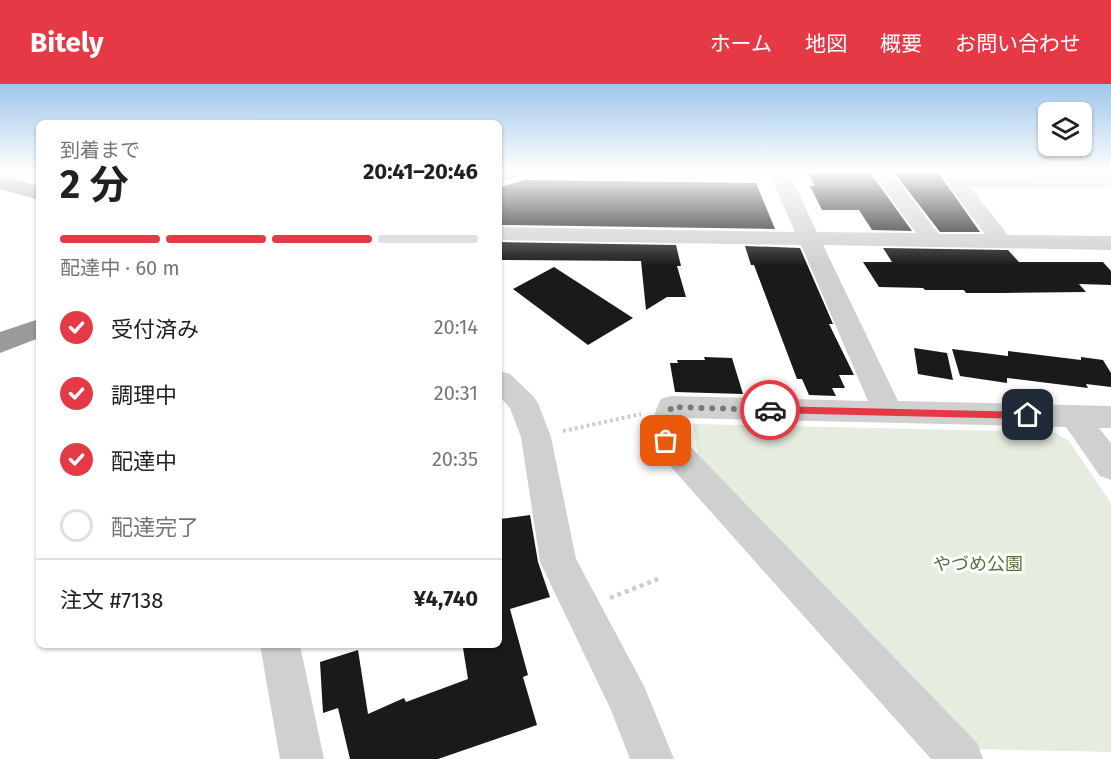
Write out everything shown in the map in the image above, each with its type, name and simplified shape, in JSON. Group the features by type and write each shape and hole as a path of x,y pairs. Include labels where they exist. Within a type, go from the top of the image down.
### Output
{"highway":[{"path":"0,321 36,308"},
{"path":"0,343 36,329"}],"street":[{"path":"792,202 888,412"},
{"path":"904,202 933,241"},
{"path":"971,202 1002,242"},
{"path":"502,234 1111,243"},
{"path":"502,383 523,403 536,437 558,562 629,702 652,759"},
{"path":"961,759 666,441 671,407 1111,417"},
{"path":"1074,416 1111,467"},
{"path":"281,648 302,759"}],"path":[{"path":"536,437 671,407"},
{"path":"582,609 658,579"}],"green space":[{"name":"やづめ公園","path":"693,424 1053,432 1069,441 1111,503 1111,752 970,749 699,463"}],"building":[{"path":"502,202 764,202 775,229 502,225"},
{"path":"818,202 892,202 912,231 872,230 859,210 822,210"},
{"path":"917,202 959,202 980,232 940,232"},
{"path":"502,242 676,245 681,266 677,266 686,297 667,297 646,310 641,261 502,260"},
{"path":"745,246 800,248 833,324 829,324 854,375 839,375 845,388 832,388 836,396 809,395 802,379 797,379"},
{"path":"883,248 1008,250 1019,262 1103,262 1111,271 1111,285 1079,284 1086,292 1004,293 966,293 964,290 879,287 863,262 892,262"},
{"path":"554,267 633,318 588,345 513,289"},
{"path":"914,348 947,353 953,380 918,374"},
{"path":"952,349 1008,356 1008,351 1081,360 1081,357 1103,360 1111,373 1111,387 1086,384 1088,388 1007,378 1007,383 960,376"},
{"path":"704,357 732,358 743,394 675,392 670,363 678,363 677,360 705,360"},
{"path":"530,515 538,562 550,597 510,609 528,675 523,677 537,725 438,759 350,759 338,708 323,713 320,662 358,650 368,714 404,698 406,702 468,679 463,648 502,648 502,519"}],"way so far":[{"path":"666,441 671,407 770,410"}],"route":[{"path":"770,410 1028,415"}]}
